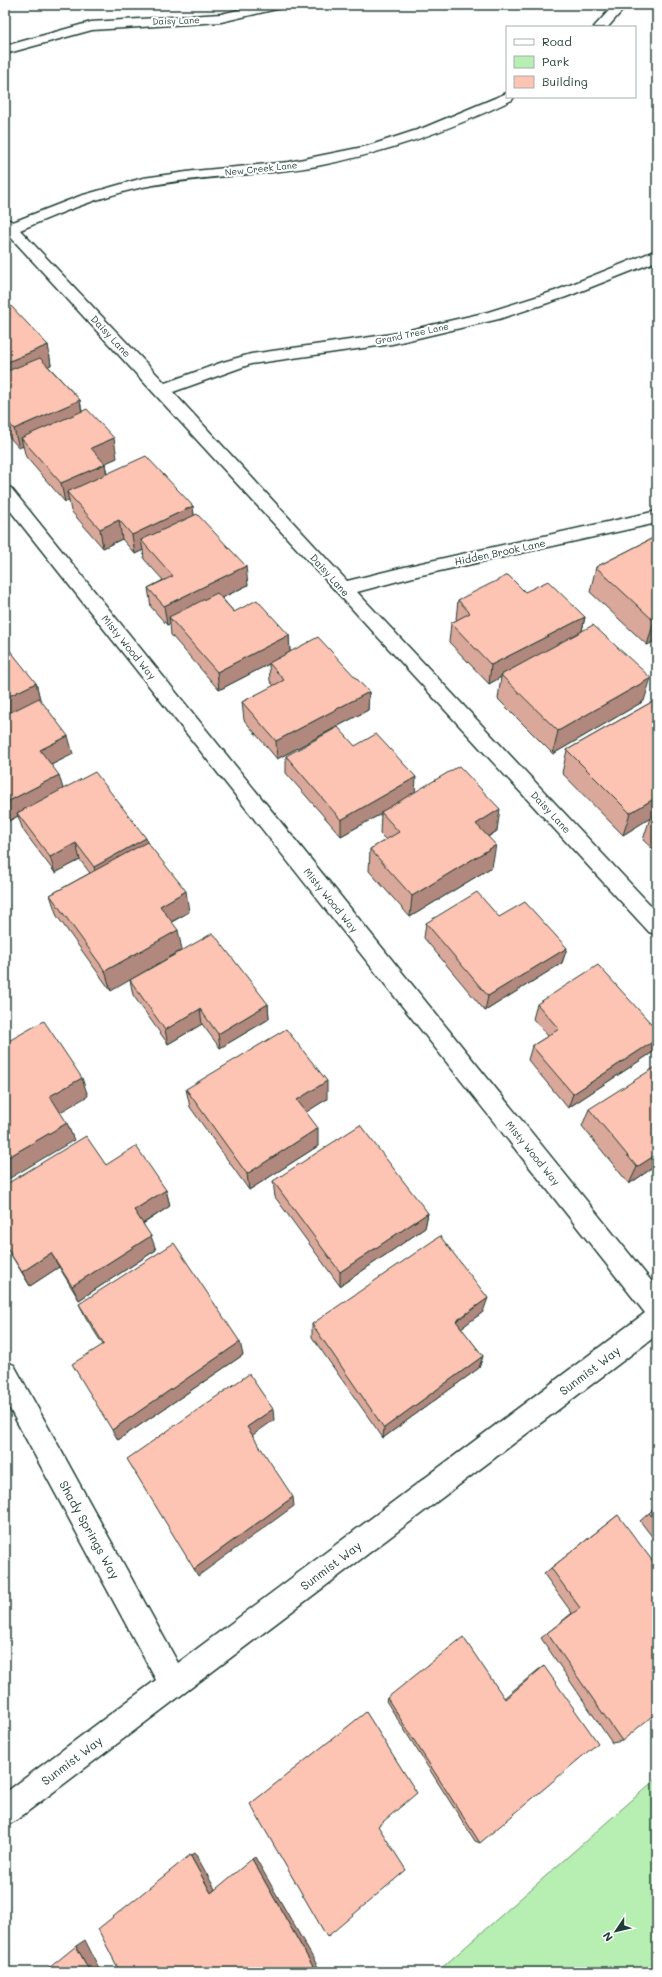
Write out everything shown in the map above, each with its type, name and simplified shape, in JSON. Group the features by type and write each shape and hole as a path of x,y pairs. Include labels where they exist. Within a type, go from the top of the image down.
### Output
{"street":[{"name":"Daisy Lane","path":"5,50 91,26 221,18 276,5"},
{"path":"602,26 620,5"},
{"name":"New Creek Lane","path":"8,225 115,190 163,179 319,162 421,134 486,108 506,98"},
{"name":"Daisy Lane","path":"8,225 162,390 343,590 657,926"},
{"name":"Grand Tree Lane","path":"162,390 250,360 306,349 350,346 392,339 434,330 520,307 581,286 657,255"},
{"name":"Misty Wood Way","path":"5,492 657,1308"},
{"name":"Hidden Brook Lane","path":"343,590 417,570 657,517"},
{"name":"Sunmist Way","path":"5,1811 657,1320"},
{"name":"Shady Springs Way","path":"5,1374 174,1685"}],"green space":[{"path":"657,1778 657,1972 437,1972"}],"building":[{"path":"10,305 48,345 5,363 5,307"},
{"path":"40,358 80,400 14,429 5,418 5,372"},
{"path":"87,409 114,438 91,448 105,464 61,483 21,438"},
{"path":"146,456 193,506 132,535 119,520 100,529 67,492"},
{"path":"197,514 246,566 164,606 148,588 173,576 141,540"},
{"path":"657,536 657,619 654,621 596,567"},
{"path":"508,575 525,592 548,581 585,617 491,665 451,623 470,613 458,600"},
{"path":"217,593 234,612 257,600 289,635 217,672 169,617"},
{"path":"593,625 651,678 558,731 501,675"},
{"path":"318,637 369,692 276,741 242,702 284,680 269,663"},
{"path":"5,644 36,683 5,698"},
{"path":"39,698 68,736 40,750 59,775 5,803 5,715"},
{"path":"657,699 657,797 630,813 567,750"},
{"path":"338,727 355,746 376,734 416,777 341,820 286,756"},
{"path":"459,766 500,809 476,824 496,845 412,896 370,849 399,832 381,812"},
{"path":"95,772 146,838 94,867 76,843 50,857 17,813"},
{"path":"657,814 657,824 651,818"},
{"path":"147,842 186,891 160,906 178,930 105,971 50,895"},
{"path":"477,892 499,917 525,902 567,948 488,996 426,923"},
{"path":"213,933 268,1004 218,1034 200,1009 165,1030 130,980"},
{"path":"598,965 657,1030 657,1039 573,1094 532,1046 559,1029 537,1004"},
{"path":"44,1021 82,1078 50,1096 67,1123 5,1159 5,1043"},
{"path":"286,1029 327,1081 297,1100 318,1128 247,1174 186,1089"},
{"path":"657,1066 657,1154 637,1167 589,1109"},
{"path":"360,1125 428,1213 340,1272 273,1181"},
{"path":"86,1136 106,1165 136,1146 166,1190 134,1210 151,1236 72,1286 51,1253 22,1272 5,1245 5,1185"},
{"path":"440,1236 488,1298 456,1321 483,1356 384,1428 312,1324"},
{"path":"174,1243 240,1342 112,1430 72,1364 104,1344 79,1304"},
{"path":"249,1374 273,1409 247,1427 293,1497 194,1569 127,1459"},
{"path":"657,1506 657,1523 649,1513"},
{"path":"618,1515 657,1567 657,1712 622,1741 547,1633 580,1608 551,1568"},
{"path":"463,1637 505,1699 544,1666 598,1743 480,1843 387,1698"},
{"path":"366,1712 417,1793 378,1826 406,1870 327,1937 250,1804"},
{"path":"190,1855 211,1893 252,1859 316,1972 120,1972 98,1929"},
{"path":"76,1946 90,1972 44,1972"}]}
